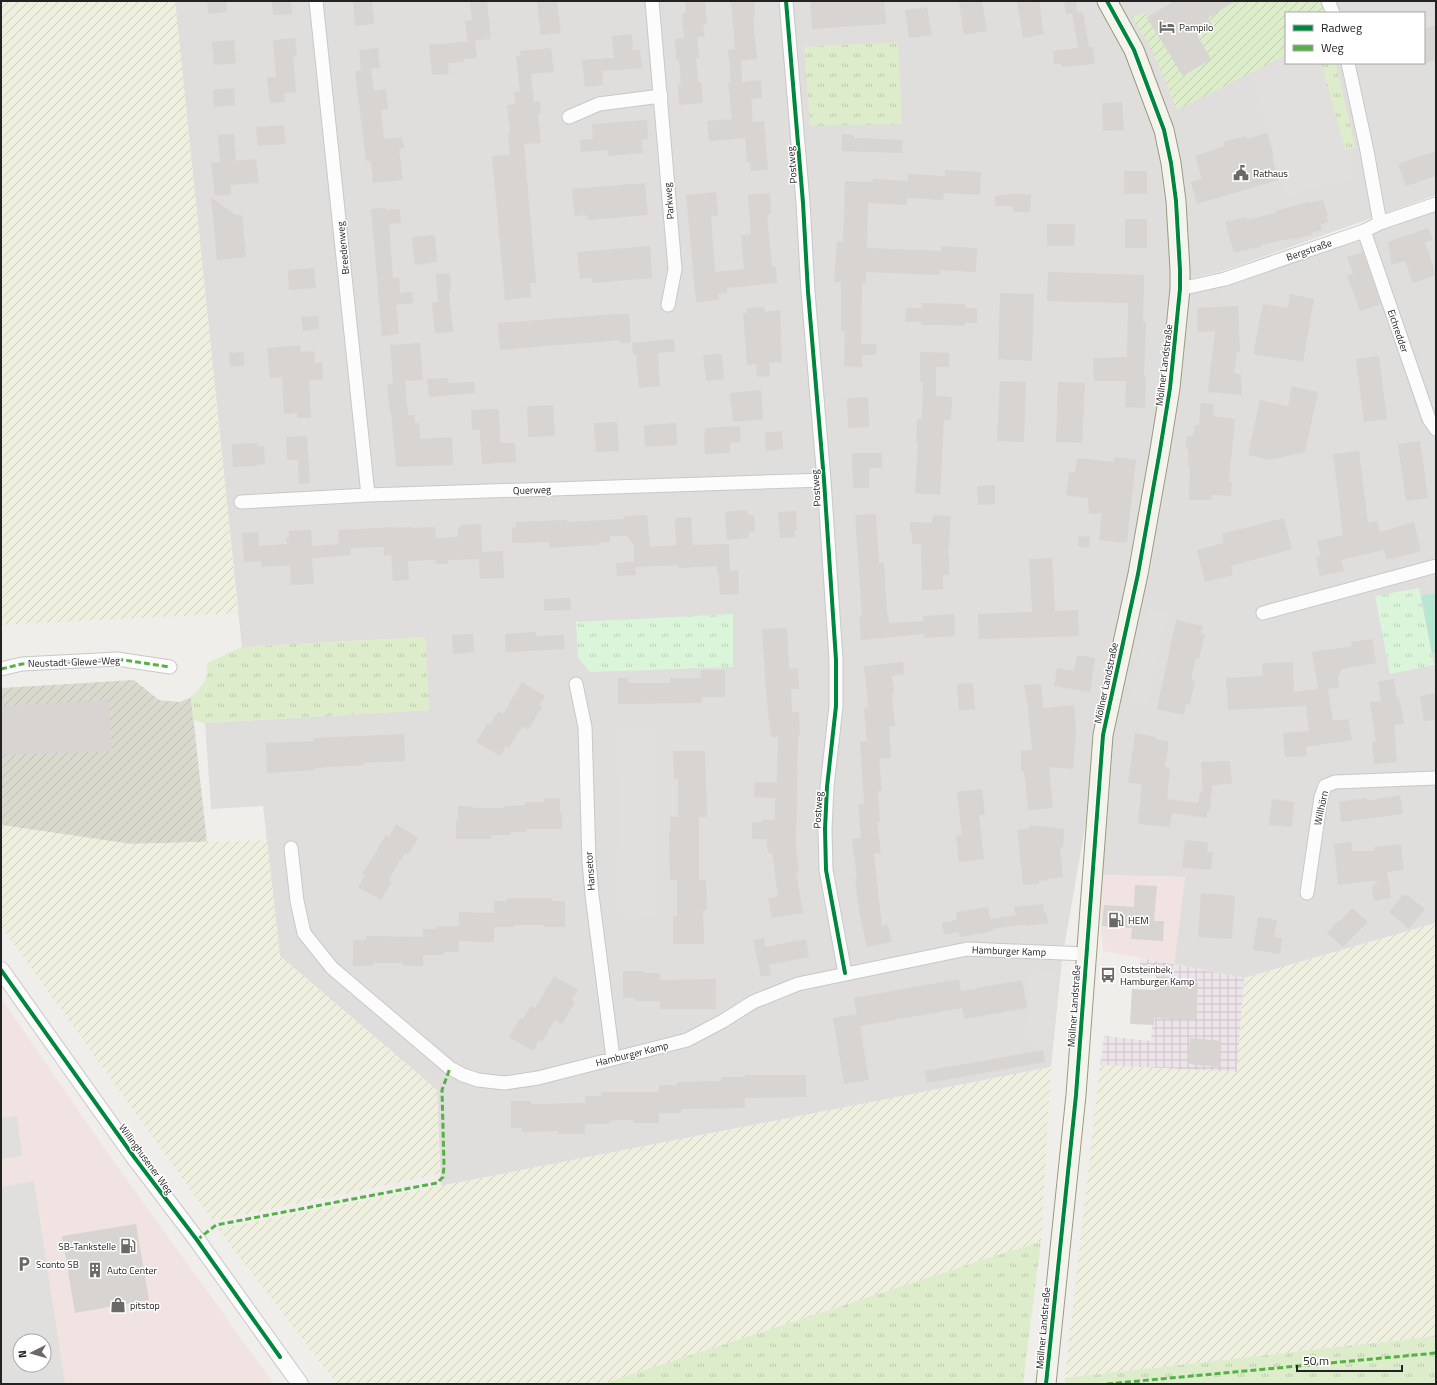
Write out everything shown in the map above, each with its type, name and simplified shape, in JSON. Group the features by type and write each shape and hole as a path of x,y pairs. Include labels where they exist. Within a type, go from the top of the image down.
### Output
{"main road":[{"name":"Möllner Landstraße","path":"1046,1384 1076,1095 1103,735 1138,574 1160,450 1170,388 1180,289 1176,201 1171,163 1164,130 1134,50 1107,1"}],"street":[{"name":"Breedenweg","path":"316,1 338,198 368,495"},
{"name":"Parkweg","path":"652,1 675,269 668,305"},
{"name":"Postweg","path":"786,1 824,480 836,660 836,706 827,787 825,830 826,870 845,973"},
{"path":"1328,1 1333,12"},
{"path":"1348,64 1380,223"},
{"path":"569,117 599,104 661,96"},
{"name":"Bergstraße","path":"1180,289 1225,279 1364,231 1380,223 1436,204"},
{"name":"Eichredder","path":"1364,231 1429,419 1436,429"},
{"name":"Querweg","path":"241,502 368,495 824,480"},
{"path":"1263,613 1436,566"},
{"name":"Neustadt-Glewe-Weg","path":"1,669 22,664 117,659 170,667"},
{"name":"Hansetor","path":"576,684 585,727 588,847 592,895 613,1058"},
{"name":"Willhörn","path":"1307,893 1321,797 1325,786 1335,782 1436,778"},
{"name":"Hamburger Kamp","path":"291,848 297,901 304,933 332,968 450,1068 463,1075 478,1080 505,1083 538,1078 687,1040 723,1021 753,1002 798,984 845,973 967,949 1086,954"},
{"name":"Willinghusener Weg","path":"1,970 134,1157 197,1240 300,1384"}],"shaded area":[{"path":"175,1 1104,1 1163,131 1178,291 1062,960 1051,1067 441,1186 437,1090 280,956 263,806 211,809 205,723 429,710 425,637 242,647"},
{"path":"1110,1 1436,1 1436,195 1223,271 1184,280 1180,201"},
{"path":"1285,58 1285,64 1321,64 1353,178 1287,196 1252,74"},
{"path":"1436,209 1436,923 1244,978 1174,964 1185,877 1099,875 1109,735 1183,293"},
{"path":"1149,608 1167,612 1146,706 1129,702"},
{"path":"134,680 159,700 180,702 191,697 207,842 130,844 1,825 1,688"},
{"path":"654,726 658,917 622,918 618,727"},
{"path":"1099,875 1185,877 1174,964 1103,951"},
{"path":"1141,958 1244,978 1237,1072 1100,1065 1104,1036 1151,1041 1152,1025 1154,1025 1156,976 1139,975"},
{"path":"1058,969 1049,1049 1043,1050 1025,1038 1030,1006 1027,979 1039,970"},
{"path":"1,998 112,1159 274,1384 1,1384"},
{"path":"17,1116 22,1156 1,1159 1,1118"},
{"name":"Sconto SB","path":"34,1181 65,1384 1,1384 1,1187"}],"green space":[{"path":"1,1 175,1 238,613 1,625"},
{"path":"1235,1 1320,1 1325,12 1285,12 1285,56 1177,110 1153,52 1132,17 1144,12 1183,76 1211,59 1197,35 1212,25 1208,18"},
{"path":"898,42 902,124 810,126 804,47"},
{"path":"1321,64 1336,64 1355,147 1345,150"},
{"path":"1419,588 1434,665 1390,674 1375,596"},
{"path":"1436,593 1436,652 1432,653 1421,596"},
{"path":"733,614 733,667 590,672 578,658 576,622"},
{"path":"425,637 429,710 205,723 193,720 191,697 206,679 207,663 242,647"},
{"path":"1,825 130,844 267,840 280,956 437,1090 440,1174 213,1221 1,926"},
{"path":"1436,923 1436,1336 1065,1378 1100,1065 1237,1072 1244,978"},
{"path":"1051,1067 1041,1241 602,1384 337,1384 218,1229"},
{"path":"1041,1241 1023,1384 602,1384"},
{"path":"1436,1336 1436,1384 1065,1384 1065,1378"}],"building":[{"path":"207,1 226,1 227,12 208,14"},
{"path":"272,1 291,1 292,14 273,15"},
{"path":"353,1 372,1 374,24 355,26"},
{"path":"470,1 487,1 491,39 467,41 465,21 472,20"},
{"path":"537,1 557,1 561,33 541,35"},
{"path":"685,1 705,1 707,24 703,24 705,36 697,37 699,58 696,58 698,82 701,82 703,103 679,105 678,84 681,84 679,60 676,60 675,39 684,38 682,13 686,13"},
{"path":"731,1 754,1 755,17 753,18 757,59 741,61 742,82 761,80 762,98 751,99 753,122 764,121 768,170 751,171 750,162 747,162 745,138 709,141 707,121 732,119 728,83 731,83 728,50 735,49"},
{"path":"810,1 884,1 886,24 812,29"},
{"path":"982,1 987,31 964,35 959,3"},
{"path":"1017,1 1039,1 1044,34 1023,38"},
{"path":"1064,1 1076,1 1077,13 1066,14"},
{"path":"1174,1 1235,1 1208,18 1212,25 1197,35 1211,59 1183,76 1147,18"},
{"path":"927,7 932,35 909,38 905,10"},
{"path":"1083,12 1089,47 1093,47 1095,64 1062,67 1061,64 1054,64 1053,51 1078,48 1072,14"},
{"path":"1436,25 1436,60 1425,64 1425,29"},
{"path":"632,34 633,50 640,50 642,68 602,71 603,85 585,87 582,60 614,58 612,36"},
{"path":"295,38 297,55 293,56 296,92 284,93 285,102 270,103 267,77 276,77 273,40"},
{"path":"234,40 236,63 214,65 212,42"},
{"path":"475,41 477,58 463,59 464,62 448,63 449,74 432,75 429,45"},
{"path":"378,48 380,68 361,70 359,50"},
{"path":"551,48 554,72 531,74 534,102 540,101 541,113 538,114 541,143 524,144 536,283 530,283 531,297 505,300 492,156 510,155 508,134 510,133 507,105 515,104 514,92 520,92 516,56 521,55 520,51"},
{"path":"371,69 374,91 386,89 388,109 381,110 384,139 402,137 404,148 399,149 403,180 373,183 371,161 366,161 355,71"},
{"path":"234,88 235,105 214,107 213,90"},
{"path":"1122,102 1124,130 1103,131 1102,103"},
{"path":"647,120 648,139 641,140 643,153 608,156 607,150 581,152 580,140 593,139 592,124"},
{"path":"284,125 286,144 258,146 256,127"},
{"path":"1267,133 1274,156 1272,157 1278,180 1197,204 1191,182 1202,179 1195,156 1224,146 1223,142 1246,136 1247,139"},
{"path":"234,134 236,161 256,159 259,183 230,185 231,194 215,196 211,163 220,162 218,135"},
{"path":"842,134 854,135 854,138 903,140 902,153 842,151"},
{"path":"1436,151 1436,176 1406,186 1398,164"},
{"path":"945,170 981,172 980,195 944,193 943,200 907,198 907,205 868,203 867,248 941,251 941,246 977,248 976,272 940,270 940,275 866,272 866,283 862,283 861,344 877,344 876,355 862,355 862,367 844,366 845,331 841,331 841,282 834,282 837,241 843,242 845,181 873,182 873,179 908,181 908,174 945,176"},
{"path":"1124,171 1147,171 1147,194 1124,194"},
{"path":"645,183 648,215 588,220 587,215 575,216 572,189"},
{"path":"716,192 718,216 711,217 715,272 744,269 741,235 751,234 748,195 770,193 771,214 767,214 772,267 776,267 777,283 727,288 727,293 718,294 719,300 696,302 686,195"},
{"path":"1014,194 1031,195 1030,212 1013,212 1013,206 995,206 995,196"},
{"path":"211,197 236,215 242,215 246,257 217,260"},
{"path":"1323,200 1328,216 1326,216 1328,222 1320,225 1322,230 1313,232 1312,235 1261,245 1261,247 1234,253 1225,222 1247,217 1247,220 1276,213 1275,211 1308,202"},
{"path":"386,208 386,210 400,209 401,223 389,224 393,278 399,277 400,293 412,292 413,303 396,305 399,334 382,336 371,209"},
{"path":"1125,219 1147,219 1147,248 1125,248"},
{"path":"1047,224 1075,224 1074,246 1047,246"},
{"path":"1428,228 1433,240 1425,242 1436,275 1413,283 1405,261 1392,265 1388,242"},
{"path":"435,235 437,262 415,265 412,237"},
{"path":"650,246 652,278 592,283 592,278 580,279 577,252"},
{"path":"1363,252 1381,304 1360,311 1347,276 1353,273 1347,257"},
{"path":"314,268 316,288 289,290 288,270"},
{"path":"1048,272 1144,275 1143,322 1146,322 1144,377 1146,377 1145,408 1125,407 1126,381 1094,381 1093,358 1127,357 1128,303 1047,301"},
{"path":"450,273 451,290 449,290 453,332 435,333 432,303 438,302 436,274"},
{"path":"1000,293 1034,294 1032,361 998,359"},
{"path":"1290,294 1314,299 1303,362 1253,354 1263,304 1288,308"},
{"path":"922,303 965,304 965,308 977,308 977,323 965,323 965,326 921,325 921,322 905,322 906,308 922,308"},
{"path":"1238,306 1240,352 1237,352 1234,373 1241,374 1242,395 1208,392 1215,331 1198,332 1197,308"},
{"path":"764,307 765,312 780,310 782,362 769,363 770,376 757,377 756,364 747,365 743,313 747,313 747,308"},
{"path":"629,314 631,342 620,343 620,340 500,350 498,323"},
{"path":"318,316 319,329 303,331 301,317"},
{"path":"674,339 675,351 658,353 660,386 639,388 636,355 633,355 632,343"},
{"path":"420,343 423,380 405,381 408,415 414,415 415,423 419,423 420,439 452,437 453,465 396,467 387,384 393,383 390,345"},
{"path":"300,345 301,352 314,351 315,363 322,362 323,379 309,381 311,418 297,418 297,413 284,414 282,377 270,378 267,348"},
{"path":"244,352 244,366 230,367 229,353"},
{"path":"920,352 949,353 949,367 936,367 936,396 952,397 951,420 944,420 940,495 915,493 918,443 916,443 917,419 922,419 923,382 920,382"},
{"path":"722,354 724,379 706,381 703,355"},
{"path":"1379,356 1387,419 1364,422 1356,359"},
{"path":"448,378 448,383 474,382 475,393 429,397 427,379"},
{"path":"1000,381 1026,382 1024,442 997,441"},
{"path":"1058,382 1085,383 1082,443 1056,442"},
{"path":"1292,386 1318,392 1305,452 1270,460 1248,455 1260,400 1288,406"},
{"path":"761,390 763,419 733,422 730,393"},
{"path":"868,397 869,427 848,428 847,398"},
{"path":"1201,403 1214,404 1213,416 1235,419 1229,482 1232,483 1231,496 1212,495 1212,500 1189,500 1190,466 1188,466 1188,449 1185,448 1187,436 1193,436 1195,425 1199,425"},
{"path":"553,405 555,436 528,437 527,406"},
{"path":"499,409 500,443 515,443 516,462 482,464 480,430 472,430 471,410"},
{"path":"617,422 619,451 596,452 594,423"},
{"path":"676,423 677,445 645,447 644,425"},
{"path":"740,426 741,442 730,443 730,453 705,454 705,428"},
{"path":"782,431 783,449 766,451 765,433"},
{"path":"307,436 310,483 299,484 298,460 287,460 286,437"},
{"path":"1420,441 1428,498 1406,501 1398,444"},
{"path":"257,443 257,446 264,446 265,464 233,467 232,444"},
{"path":"1359,451 1368,523 1377,521 1380,532 1414,522 1421,551 1387,560 1384,550 1341,560 1344,571 1320,576 1316,557 1321,556 1317,541 1343,535 1333,454"},
{"path":"852,453 882,453 882,468 869,468 869,488 853,488"},
{"path":"1115,457 1136,460 1127,543 1099,540 1102,513 1089,514 1088,498 1066,495 1069,472 1075,473 1077,458 1114,462"},
{"path":"995,485 995,504 978,505 977,486"},
{"path":"747,510 748,515 754,515 755,531 749,532 749,538 727,540 725,512"},
{"path":"796,511 797,530 794,530 795,537 780,538 778,512"},
{"path":"876,514 879,563 884,563 887,614 889,623 923,621 923,616 954,614 955,636 925,638 924,634 861,640 859,617 862,616 855,515"},
{"path":"647,515 650,547 676,545 675,518 691,517 693,545 729,544 730,571 738,570 739,594 720,595 717,566 678,568 678,565 635,567 636,575 617,576 616,563 634,562 634,545 627,536 610,536 610,542 598,543 598,545 549,548 549,542 512,543 512,528 516,527 516,522 567,520 567,522 624,519 624,516"},
{"path":"933,515 951,516 948,554 949,575 943,575 943,589 922,590 921,544 912,544 910,522 932,523"},
{"path":"1284,518 1292,549 1231,566 1233,575 1205,582 1197,550 1224,543 1222,534"},
{"path":"481,524 482,552 503,551 504,578 480,579 479,559 448,560 448,564 436,564 436,560 408,561 409,580 393,581 391,555 384,556 384,547 350,548 351,555 312,558 314,584 291,585 290,565 262,567 261,561 244,562 242,533 258,532 259,546 287,544 286,538 289,538 289,531 311,530 312,546 339,544 338,530 394,527 435,527 436,538 458,537 458,527 461,527 461,525"},
{"path":"1079,536 1090,537 1089,548 1077,546"},
{"path":"1052,558 1055,611 1078,610 1079,636 979,639 978,614 1032,612 1029,559"},
{"path":"570,598 571,610 544,611 544,599"},
{"path":"1176,620 1203,626 1201,634 1205,634 1199,659 1196,658 1191,680 1195,681 1190,705 1186,704 1184,715 1157,709"},
{"path":"787,628 789,669 798,668 799,689 791,689 792,712 799,712 800,735 798,735 796,846 799,872 796,873 803,913 772,918 768,898 778,896 772,853 768,853 766,839 752,839 752,822 775,820 775,798 754,797 755,782 777,782 778,737 771,737 762,629"},
{"path":"536,632 536,636 564,635 565,649 506,652 505,634"},
{"path":"473,634 474,652 453,654 452,635"},
{"path":"1372,639 1376,663 1342,669 1338,677 1339,687 1328,689 1333,721 1348,719 1352,740 1306,747 1307,756 1285,757 1283,733 1309,731 1306,706 1228,710 1226,678 1263,676 1262,663 1293,662 1294,692 1318,689 1312,652 1352,646 1351,642"},
{"path":"1077,655 1095,658 1090,692 1054,686 1057,668 1074,671"},
{"path":"903,662 904,674 892,676 895,726 889,726 891,758 879,759 882,790 878,791 880,822 877,822 881,853 874,854 882,926 888,924 892,942 867,947 859,912 855,878 857,878 852,839 861,838 858,805 864,804 860,742 867,741 864,708 868,707 864,666"},
{"path":"701,670 725,670 725,697 702,697 702,703 618,704 618,678 628,678 628,683 670,683 670,678 701,678"},
{"path":"1394,679 1404,724 1394,725 1397,762 1374,764 1372,742 1376,742 1370,702 1381,701 1378,682"},
{"path":"522,682 545,696 539,706 542,707 528,730 522,726 509,748 506,746 500,756 476,742 488,723 490,725 498,711 503,714"},
{"path":"973,683 975,709 959,710 957,684"},
{"path":"1041,684 1043,708 1074,705 1076,730 1073,769 1049,767 1053,808 1028,810 1024,771 1021,771 1021,751 1032,750 1027,698 1024,685"},
{"path":"1436,693 1436,720 1424,721 1420,696"},
{"path":"108,700 112,751 1,755 1,706"},
{"path":"1135,733 1156,737 1156,739 1169,742 1165,767 1170,767 1167,799 1198,803 1200,792 1203,792 1201,762 1230,761 1232,784 1212,785 1210,811 1207,811 1207,818 1172,813 1170,827 1138,824 1142,784 1128,783"},
{"path":"404,734 405,761 363,763 364,765 267,773 266,743 314,741 314,738"},
{"path":"673,751 705,751 707,817 699,817 699,880 706,880 707,910 703,910 704,944 673,944 673,916 677,916 677,880 670,880 669,830 671,830 670,817 678,817 678,779 674,779"},
{"path":"982,789 985,815 979,815 984,859 959,862 956,836 962,835 957,792"},
{"path":"1400,795 1403,814 1341,822 1339,802 1366,798 1367,801"},
{"path":"544,798 560,798 562,829 526,829 526,832 511,832 511,835 491,835 491,839 456,839 458,806 473,806 473,808 504,808 504,806 526,805 525,802 544,802"},
{"path":"1272,799 1294,802 1292,827 1269,825"},
{"path":"396,824 418,838 408,855 405,853 396,867 389,880 392,882 381,900 358,887 365,875 362,874 386,835 389,837"},
{"path":"1030,825 1064,829 1063,848 1060,848 1063,877 1039,881 1039,884 1023,885 1017,830 1030,828"},
{"path":"1185,840 1208,842 1207,852 1213,853 1211,870 1182,867"},
{"path":"1351,842 1352,851 1374,851 1374,847 1401,844 1404,870 1387,872 1391,898 1374,901 1372,887 1378,880 1338,885 1334,844"},
{"path":"1135,885 1157,886 1154,921 1164,921 1163,941 1131,939 1132,928 1102,926 1104,905 1134,907"},
{"path":"1201,893 1235,896 1232,939 1198,937"},
{"path":"1403,895 1407,895 1425,909 1409,929 1389,912"},
{"path":"507,898 552,898 552,901 565,901 565,927 514,925 514,927 494,927 494,942 459,941 458,952 444,952 444,955 423,955 423,966 403,966 403,963 373,963 373,966 353,966 353,940 366,940 366,936 423,937 423,929 437,929 437,926 459,926 459,912 494,913 494,901 507,901"},
{"path":"1043,904 1044,913 1046,912 1048,923 1027,926 1026,924 992,929 993,931 960,937 959,932 944,935 942,923 957,920 956,912 988,907 990,919 1016,915 1014,907"},
{"path":"1352,908 1368,922 1343,947 1327,933"},
{"path":"1258,917 1277,920 1274,937 1282,938 1280,954 1253,950"},
{"path":"764,938 765,947 806,939 809,957 769,965 771,975 761,977 753,940"},
{"path":"623,971 660,973 660,980 716,979 716,1009 660,1009 660,1001 635,1001 635,998 623,998"},
{"path":"554,976 578,990 572,1000 575,1002 562,1024 555,1020 542,1042 539,1040 533,1051 509,1037 520,1018 523,1019 531,1006 535,1008"},
{"path":"1156,976 1174,977 1174,981 1198,983 1196,1020 1154,1018 1154,1025 1130,1024 1132,989 1156,990"},
{"path":"959,979 961,991 1022,980 1027,1008 965,1019 962,1008 860,1026 869,1080 844,1084 833,1018 857,1014 854,998"},
{"path":"1190,1038 1221,1041 1219,1067 1188,1064"},
{"path":"1043,1050 1045,1062 927,1083 925,1071"},
{"path":"745,1075 806,1075 806,1097 745,1098 745,1108 681,1109 681,1113 659,1113 659,1123 633,1123 633,1120 621,1120 610,1121 610,1124 585,1124 585,1134 558,1134 558,1131 522,1132 522,1128 511,1128 511,1101 531,1101 531,1104 585,1103 585,1096 601,1096 601,1092 659,1092 659,1085 677,1085 677,1082 721,1081 721,1077 745,1077"},
{"name":"Auto Center","path":"136,1224 149,1300 75,1313 62,1236"}],"marked path":[{"path":"1,669 22,664 117,659 170,667"},
{"path":"197,1240 216,1225 437,1183 443,1177 444,1166 442,1090 450,1068"},
{"path":"1107,1384 1436,1353"}],"cycle path":[{"path":"786,1 803,203 808,292 824,480 836,660 836,706 827,787 825,829 826,870 845,973"},
{"path":"1046,1384 1076,1095 1103,735 1138,574 1160,450 1170,388 1180,289 1176,201 1171,163 1164,130 1134,50 1107,1"},
{"path":"1,970 134,1157 197,1240 280,1357"}],"place":[{"name":"Pampilo","path":"1167,27"},
{"name":"Rathaus","path":"1241,173"},
{"name":"HEM","path":"1116,920"},
{"name":"Oststeinbek, Hamburger Kamp","path":"1108,975"},
{"name":"SB-Tankstelle","path":"128,1246"},
{"name":"Sconto SB","path":"24,1264"},
{"name":"Auto Center","path":"95,1270"},
{"name":"pitstop","path":"118,1305"}]}
